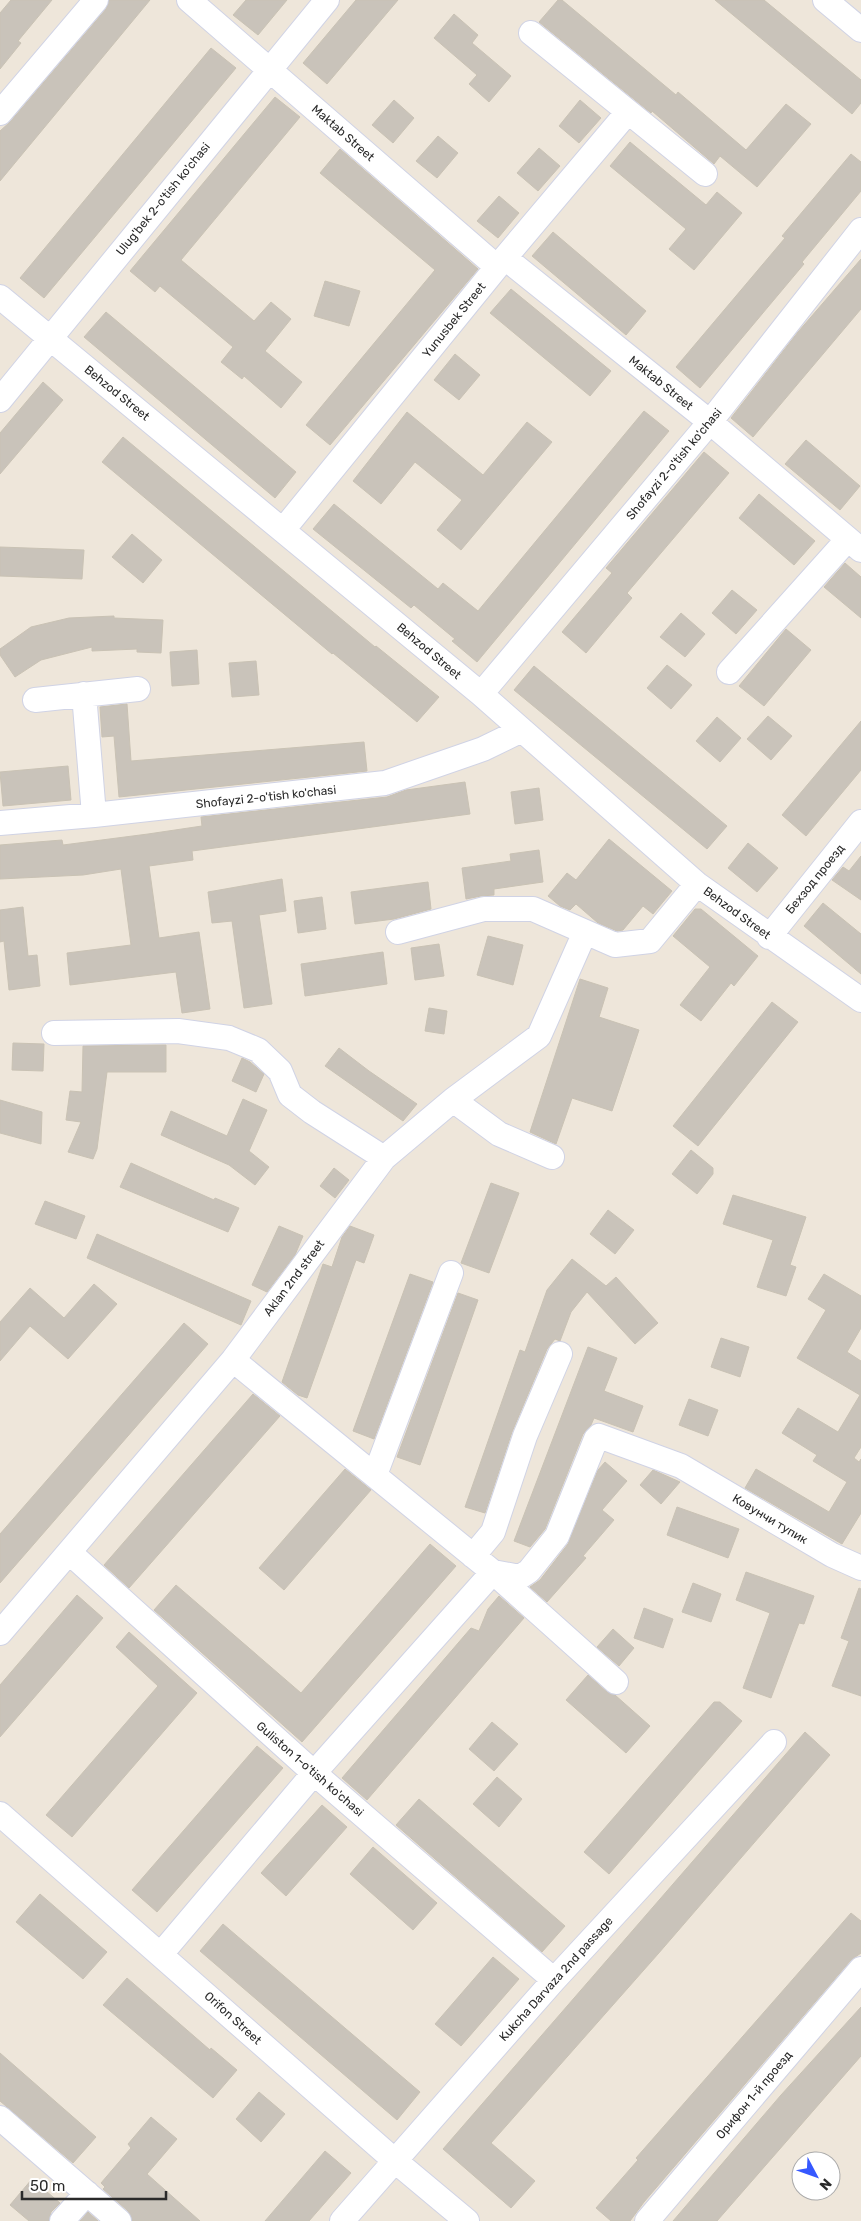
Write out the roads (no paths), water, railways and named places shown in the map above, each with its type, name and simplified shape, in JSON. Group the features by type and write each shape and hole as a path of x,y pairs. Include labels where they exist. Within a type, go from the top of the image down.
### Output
{"street":[{"path":"0,113 96,0"},
{"name":"Maktab Street","path":"189,0 501,263 710,422 855,545"},
{"name":"Ulug'bek 2-o'tish ko'chasi","path":"0,400 327,0"},
{"path":"825,0 861,30"},
{"path":"531,33 627,113 705,174"},
{"name":"Yunusbek Street","path":"283,530 501,263 627,113"},
{"name":"Shofayzi 2-o'tish ko'chasi","path":"481,694 710,422 861,230"},
{"name":"Behzod Street","path":"0,297 481,694 697,884 769,937 861,1000"},
{"path":"729,672 855,545"},
{"path":"35,700 138,689"},
{"path":"84,694 94,815"},
{"name":"Shofayzi 2-o'tish ko'chasi","path":"0,823 94,815 385,783 483,748 522,730"},
{"name":"Бехзод проезд","path":"769,937 861,822"},
{"path":"398,932 484,909 533,909 615,945 650,941 697,884"},
{"name":"Аklаn 2nd street","path":"0,1633 233,1360 384,1158 452,1100 539,1036 585,932"},
{"path":"54,1032 178,1031 229,1038 258,1050 280,1071 290,1094 312,1112 384,1158"},
{"path":"452,1100 498,1134 552,1157"},
{"path":"375,1475 451,1273"},
{"path":"473,1556 494,1532 525,1436 560,1354"},
{"path":"233,1360 493,1572 616,1682"},
{"name":"Ковунчи тупик","path":"493,1572 520,1577 525,1575 557,1536 596,1438 599,1436 681,1466 832,1555 861,1568"},
{"name":"Guliston 1-o'tish ko'chasi","path":"70,1553 314,1773 554,1980"},
{"path":"161,1954 314,1773 493,1572"},
{"name":"Kukcha Darvaza 2nd passage","path":"342,2221 554,1980 774,1742"},
{"name":"Orifon Street","path":"0,1814 394,2160 467,2221"},
{"name":"Орифон 1-й проезд","path":"647,2221 861,1969"},
{"path":"0,2118 119,2221"},
{"path":"62,2221 87,2193"}]}
